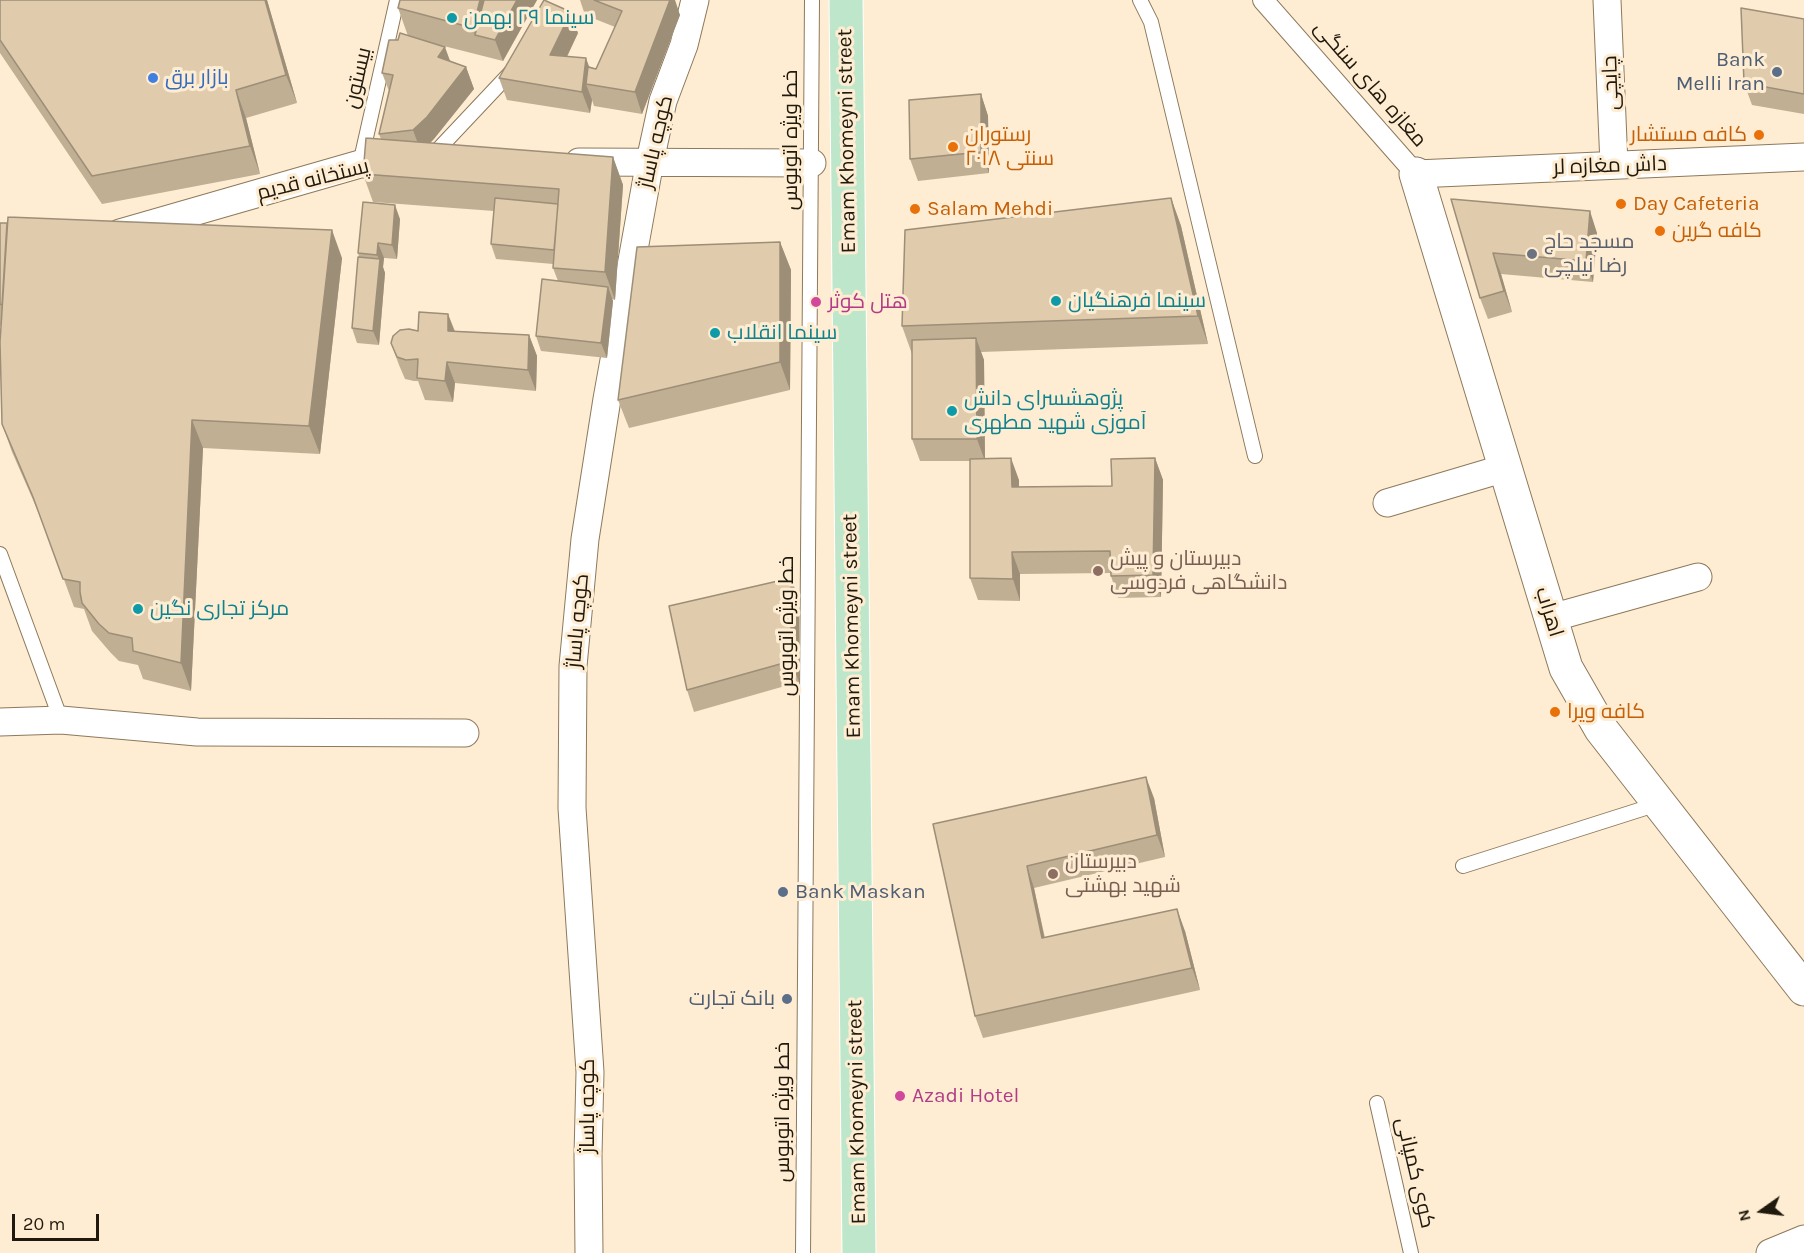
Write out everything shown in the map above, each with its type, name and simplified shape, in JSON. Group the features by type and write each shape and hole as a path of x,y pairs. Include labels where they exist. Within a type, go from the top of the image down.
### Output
{"main road":[{"name":"Emam Khomeyni street","path":"846,0 859,1253"}],"street":[{"name":"کوچه پاساژ","path":"589,1253 590,1072 572,807 573,666 585,539 607,399 650,162 663,101 684,45 695,0"},
{"name":"مغازه های سنگی","path":"1263,0 1416,174"},
{"name":"چایچی","path":"1607,0 1614,165"},
{"name":"داش مغازه لر","path":"1416,174 1804,158"},
{"path":"555,163 812,163"},
{"name":"پستخانه قدیم","path":"99,232 121,233 360,164 460,164"},
{"name":"اهراب","path":"1416,174 1566,668 1601,729 1804,989"},
{"path":"1387,503 1505,468"},
{"path":"1551,618 1698,577"},
{"path":"0,722 61,720 197,732 465,733"},
{"path":"1770,1253 1804,1239"}],"lane":[{"name":"بیستون","path":"360,164 397,0"},
{"name":"خط ویژه اتوبوس","path":"803,1253 812,0"},
{"path":"1140,0 1150,22 1255,456"},
{"path":"424,164 514,68 520,58"},
{"path":"0,554 61,720"},
{"path":"1463,866 1659,803"},
{"name":"کوی کمپانی","path":"1377,1103 1412,1253"}],"building":[{"name":"بازار برق","path":"0,0 265,0 286,75 236,90 250,146 92,176 0,40"},
{"path":"400,0 480,0 473,28 398,8"},
{"path":"484,0 517,0 495,40 475,35"},
{"path":"544,0 571,12 550,55 586,58 582,92 499,78"},
{"path":"594,0 670,0 635,92 586,84 588,67 596,69 622,11"},
{"name":"Bank Melli Iran","path":"1741,8 1804,19 1804,94 1744,83"},
{"path":"400,33 445,47 438,57 466,67 427,117 413,130 379,134 393,75 382,73 389,40 398,40"},
{"path":"981,94 981,152 910,159 909,100"},
{"path":"366,138 613,157 605,272 553,268 559,189 363,174"},
{"path":"495,198 558,204 554,250 491,244"},
{"name":"سینما فرهنگیان","path":"1171,198 1198,316 902,326 905,230"},
{"name":"مسجد حاج رضا نیلچی","path":"1451,199 1590,211 1586,261 1493,253 1504,291 1480,298"},
{"path":"363,202 395,205 392,245 378,243 377,255 358,253"},
{"path":"8,217 332,230 309,426 192,420 181,663 133,651 132,638 109,633 82,603 80,582 63,579 33,497 2,424 0,342"},
{"path":"0,223 7,223 2,305 0,304"},
{"name":"سینما انقلاب","path":"780,242 780,362 618,400 637,247"},
{"path":"358,257 380,259 373,331 352,328"},
{"path":"542,279 608,287 601,343 536,336"},
{"path":"419,312 448,314 448,331 529,335 528,370 447,362 445,381 417,378 418,359 406,360 397,357 391,343 393,336 400,330 418,331"},
{"name":"پژوهشسرای دانش آموزی شهید مطهری","path":"976,338 977,439 912,439 912,340"},
{"path":"1011,458 1012,487 1112,486 1111,459 1155,458 1153,575 1111,576 1110,551 1012,552 1013,579 970,578 970,459"},
{"path":"791,578 791,661 687,690 669,606"},
{"path":"1146,777 1157,835 1027,866 1042,938 1177,909 1192,968 975,1016 933,824"}],"place":[{"name":"سینما ۲۹ بهمن","path":"452,18"},
{"name":"Bank Melli Iran","path":"1777,72"},
{"name":"بازار برق","path":"153,78"},
{"name":"کافه مستشار","path":"1759,135"},
{"name":"رستوران سنتی ۲۰۱۸","path":"953,147"},
{"name":"Day Cafeteria","path":"1621,204"},
{"name":"Salam Mehdi","path":"915,209"},
{"name":"کافه گرین","path":"1660,231"},
{"name":"مسجد حاج رضا نیلچی","path":"1532,254"},
{"name":"سینما فرهنگیان","path":"1056,301"},
{"name":"هتل کوثر","path":"816,302"},
{"name":"سینما انقلاب","path":"715,333"},
{"name":"پژوهشسرای دانش آموزی شهید مطهری","path":"952,411"},
{"name":"دبیرستان و پیش دانشگاهی فردوسی","path":"1098,571"},
{"name":"مرکز تجاری نگین","path":"138,609"},
{"name":"کافه ویرا","path":"1555,712"},
{"name":"دبیرستان شهید بهشتی","path":"1053,874"},
{"name":"Bank Maskan","path":"783,892"},
{"name":"بانک تجارت","path":"787,999"},
{"name":"Azadi Hotel","path":"900,1096"}]}
